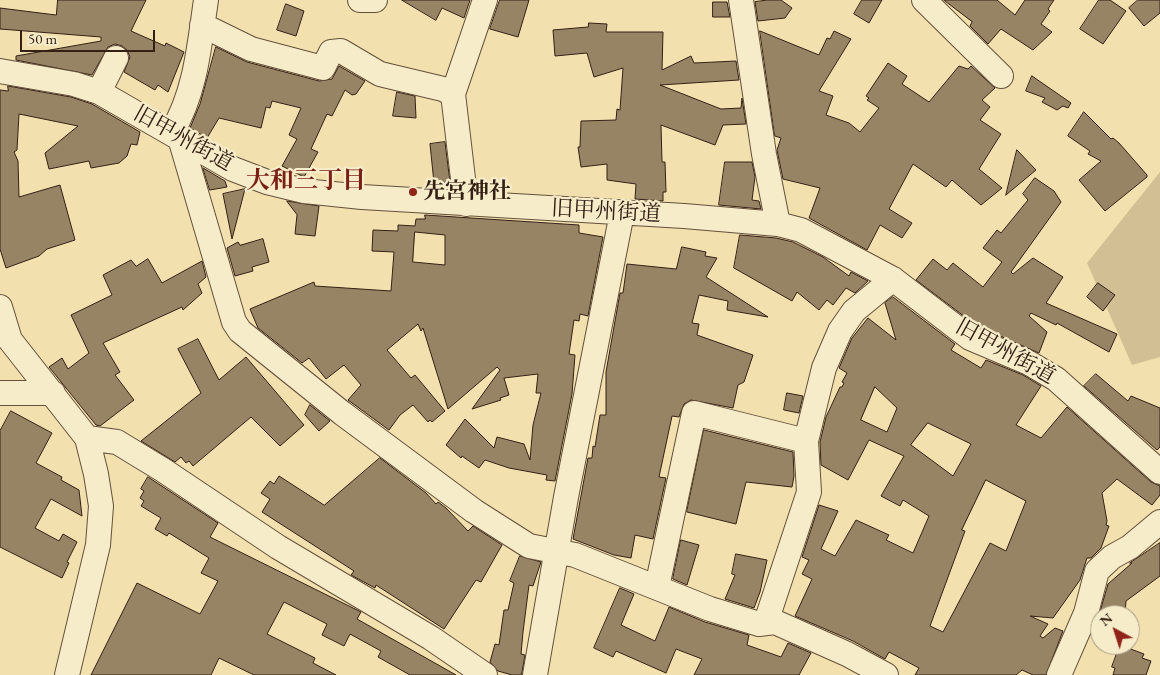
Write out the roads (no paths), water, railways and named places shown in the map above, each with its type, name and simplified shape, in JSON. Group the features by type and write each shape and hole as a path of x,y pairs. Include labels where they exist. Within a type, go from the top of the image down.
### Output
{"street":[{"path":"206,0 197,66 176,135 234,322 240,331 342,413 474,511 529,546 575,555 710,609 759,624 776,622 886,675"},
{"path":"360,0 375,0"},
{"path":"466,204 452,94 485,0"},
{"path":"742,0 764,154 778,224"},
{"path":"924,0 1001,76"},
{"path":"202,25 251,49 323,68 331,52 341,51 380,74 443,89 452,94"},
{"path":"99,92 116,58"},
{"name":"旧甲州街道","path":"0,71 74,84 99,92 233,169 267,182 304,191 466,204 684,216 778,224 800,230 893,279 970,338 1029,363 1056,379 1160,472"},
{"path":"535,675 622,213"},
{"path":"766,622 809,492 806,441 824,368 840,331 854,311 893,279"},
{"path":"0,307 10,340 54,393 87,438 96,474 101,506 98,545 67,675"},
{"path":"0,393 54,393"},
{"path":"657,587 694,413 806,441"},
{"path":"87,438 116,442 278,547 431,638 486,675"},
{"path":"1059,675 1086,613 1097,571 1112,557 1130,547 1160,522"}],"place":[{"name":"先宮神社","path":"413,192"}],"district":[{"name":"大和三丁目","path":"306,181"}]}
